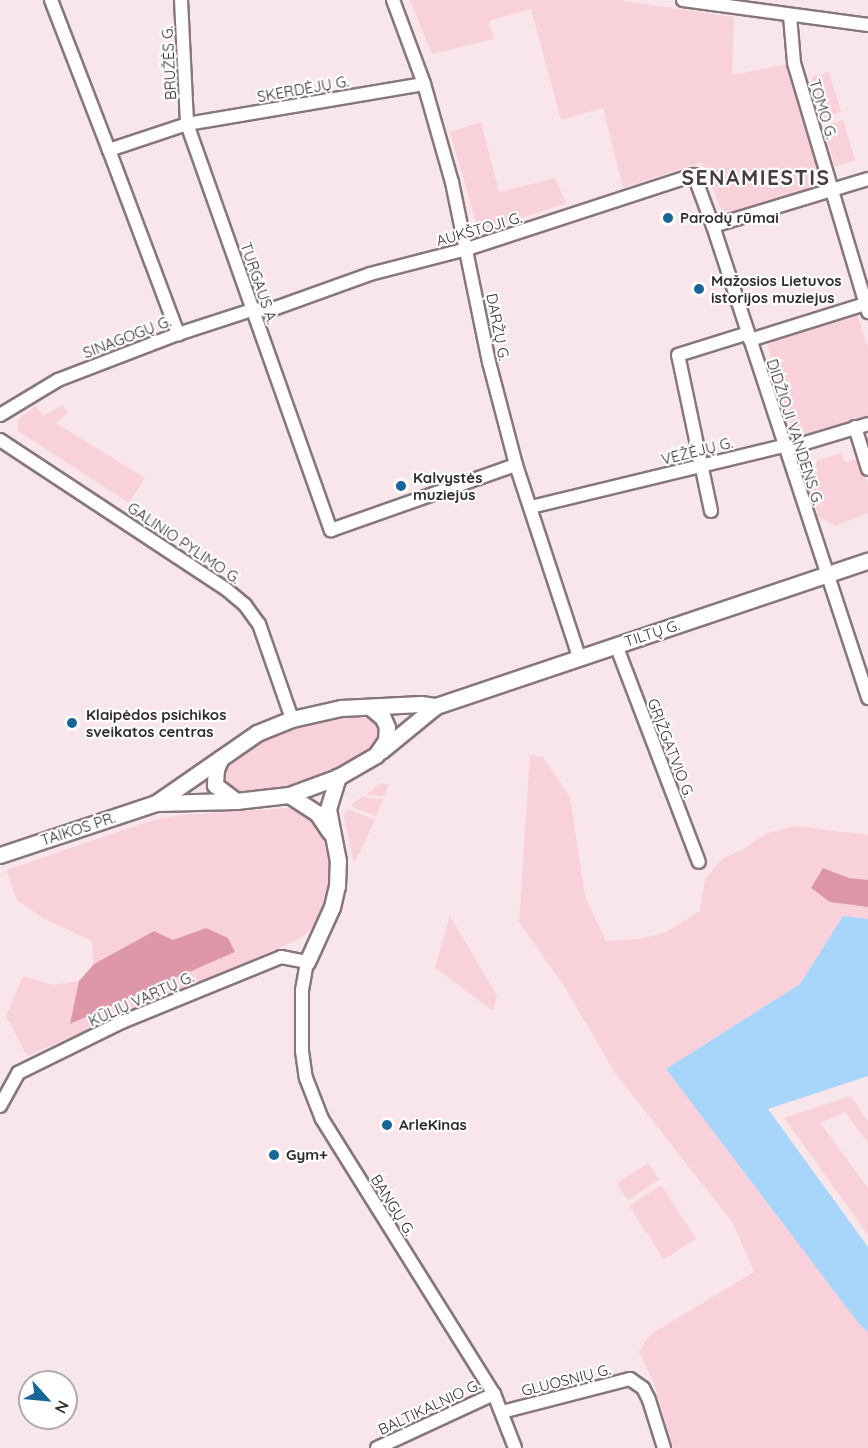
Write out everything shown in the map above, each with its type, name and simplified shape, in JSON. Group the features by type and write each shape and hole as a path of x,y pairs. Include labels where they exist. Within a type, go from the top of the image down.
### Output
{"street":[{"path":"51,0 178,333"},
{"name":"BRUŽĖS G.","path":"181,0 187,124"},
{"name":"DARŽŲ G.","path":"393,0 424,84 467,249 489,363 516,465 579,657"},
{"path":"683,0 868,26"},
{"name":"TOMO G.","path":"790,16 794,63 867,306"},
{"name":"SKERDĖJŲ G.","path":"187,124 424,84"},
{"path":"109,150 187,124"},
{"name":"TURGAUS A.","path":"187,124 331,530 516,465"},
{"name":"AUKŠTOJI G.","path":"273,309 370,274 467,249 694,175"},
{"name":"DIDŽIOJI VANDENS G.","path":"694,175 713,226 783,446 868,699"},
{"path":"713,226 868,179"},
{"path":"711,511 678,355 867,306"},
{"name":"SINAGOGŲ G.","path":"0,415 58,380 178,333 252,310 273,309"},
{"name":"VEŽĖJŲ G.","path":"531,507 783,446 792,447 868,424"},
{"path":"855,428 868,469"},
{"name":"GALINIO PYLIMO G.","path":"0,440 217,582 245,605 260,624 292,719"},
{"name":"TILTŲ G.","path":"289,795 338,777 376,755 436,706 868,561"},
{"name":"GRĮŽGATVIO G.","path":"616,645 699,862"},
{"name":"TILTŲ G.","path":"292,719 318,711 421,704 436,706"},
{"path":"370,707 383,718 387,727 386,740 376,755"},
{"name":"TAIKOS PR.","path":"0,855 156,803 257,733 292,719"},
{"path":"221,758 216,769 215,785 236,801"},
{"path":"307,962 332,907 337,886 338,861 328,809 338,777"},
{"path":"289,795 318,813 333,836"},
{"name":"TAIKOS PR.","path":"156,803 236,801 289,795"},
{"name":"KŪLIŲ VARTŲ G.","path":"1,1102 18,1072 122,1022 281,957 307,962"},
{"name":"BANGŲ G.","path":"307,962 303,990 302,1051 306,1078 322,1119 494,1394 515,1448"},
{"name":"GLUOSNIŲ G.","path":"502,1412 630,1379 642,1388 649,1400 664,1448"},
{"name":"BALTIKALNIO G.","path":"377,1448 494,1394"}],"shaded area":[{"path":"410,0 617,0 734,17 732,75 788,64 823,187 751,209 722,212 702,162 623,188 603,108 561,120 531,9 489,21 494,39 432,54"},
{"path":"829,72 841,112 824,117 812,77"},
{"path":"843,120 855,160 835,166 823,126"},
{"path":"481,122 499,192 555,178 566,203 479,233 450,132"},
{"path":"857,314 868,348 868,417 795,439 767,343"},
{"path":"63,405 68,413 56,423 145,478 129,503 18,431 18,419 36,406 43,416"},
{"path":"842,453 845,462 861,458 868,485 868,513 835,526 819,517 805,476 818,472 815,461"},
{"path":"348,716 375,718 382,732 369,751 340,768 298,783 254,791 235,791 226,785 223,775 226,764 248,749 292,727"},
{"path":"530,755 543,757 570,797 585,896 606,941 640,939 666,932 700,911 705,879 723,858 742,850 767,833 796,826 868,835 868,880 849,878 823,868 830,902 868,907 868,919 843,917 800,984 666,1069 859,1324 868,1332 868,1448 673,1448 654,1383 639,1352 651,1334 754,1272 733,1223 615,1073 566,989 519,922"},
{"path":"381,783 389,785 384,796 366,795"},
{"path":"362,797 383,799 376,816 351,806"},
{"path":"292,808 306,813 316,825 324,840 331,871 331,887 325,905 316,923 306,934 295,941 27,1056 6,1016 23,976 53,985 79,981 71,1024 235,952 206,928 173,940 154,931 94,964 92,941 44,919 17,900 6,870 147,822 179,815"},
{"path":"350,810 375,820 354,864 344,817 346,811"},
{"path":"823,868 849,878 868,880 868,907 830,902 811,888"},
{"path":"450,916 497,996 493,1011 435,968"},
{"path":"206,928 228,938 235,952 70,1024 79,981 94,964 154,931 173,940"},
{"path":"851,1096 868,1122 868,1143 845,1112 820,1123 868,1188 868,1235 784,1118"},
{"path":"648,1163 659,1180 628,1200 617,1183"},
{"path":"661,1185 696,1239 664,1259 629,1206"}],"water":[{"path":"843,916 868,919 868,1076 768,1109 868,1247 868,1332 859,1324 666,1069 800,984"}],"place":[{"name":"Parodų rūmai","path":"668,218"},
{"name":"Mažosios Lietuvos istorijos muziejus","path":"699,289"},
{"name":"Kalvystės muziejus","path":"401,486"},
{"name":"Klaipėdos psichikos sveikatos centras","path":"72,723"},
{"name":"ArleKinas","path":"387,1125"},
{"name":"Gym+","path":"274,1155"}],"district":[{"name":"SENAMIESTIS","path":"756,177"}]}
